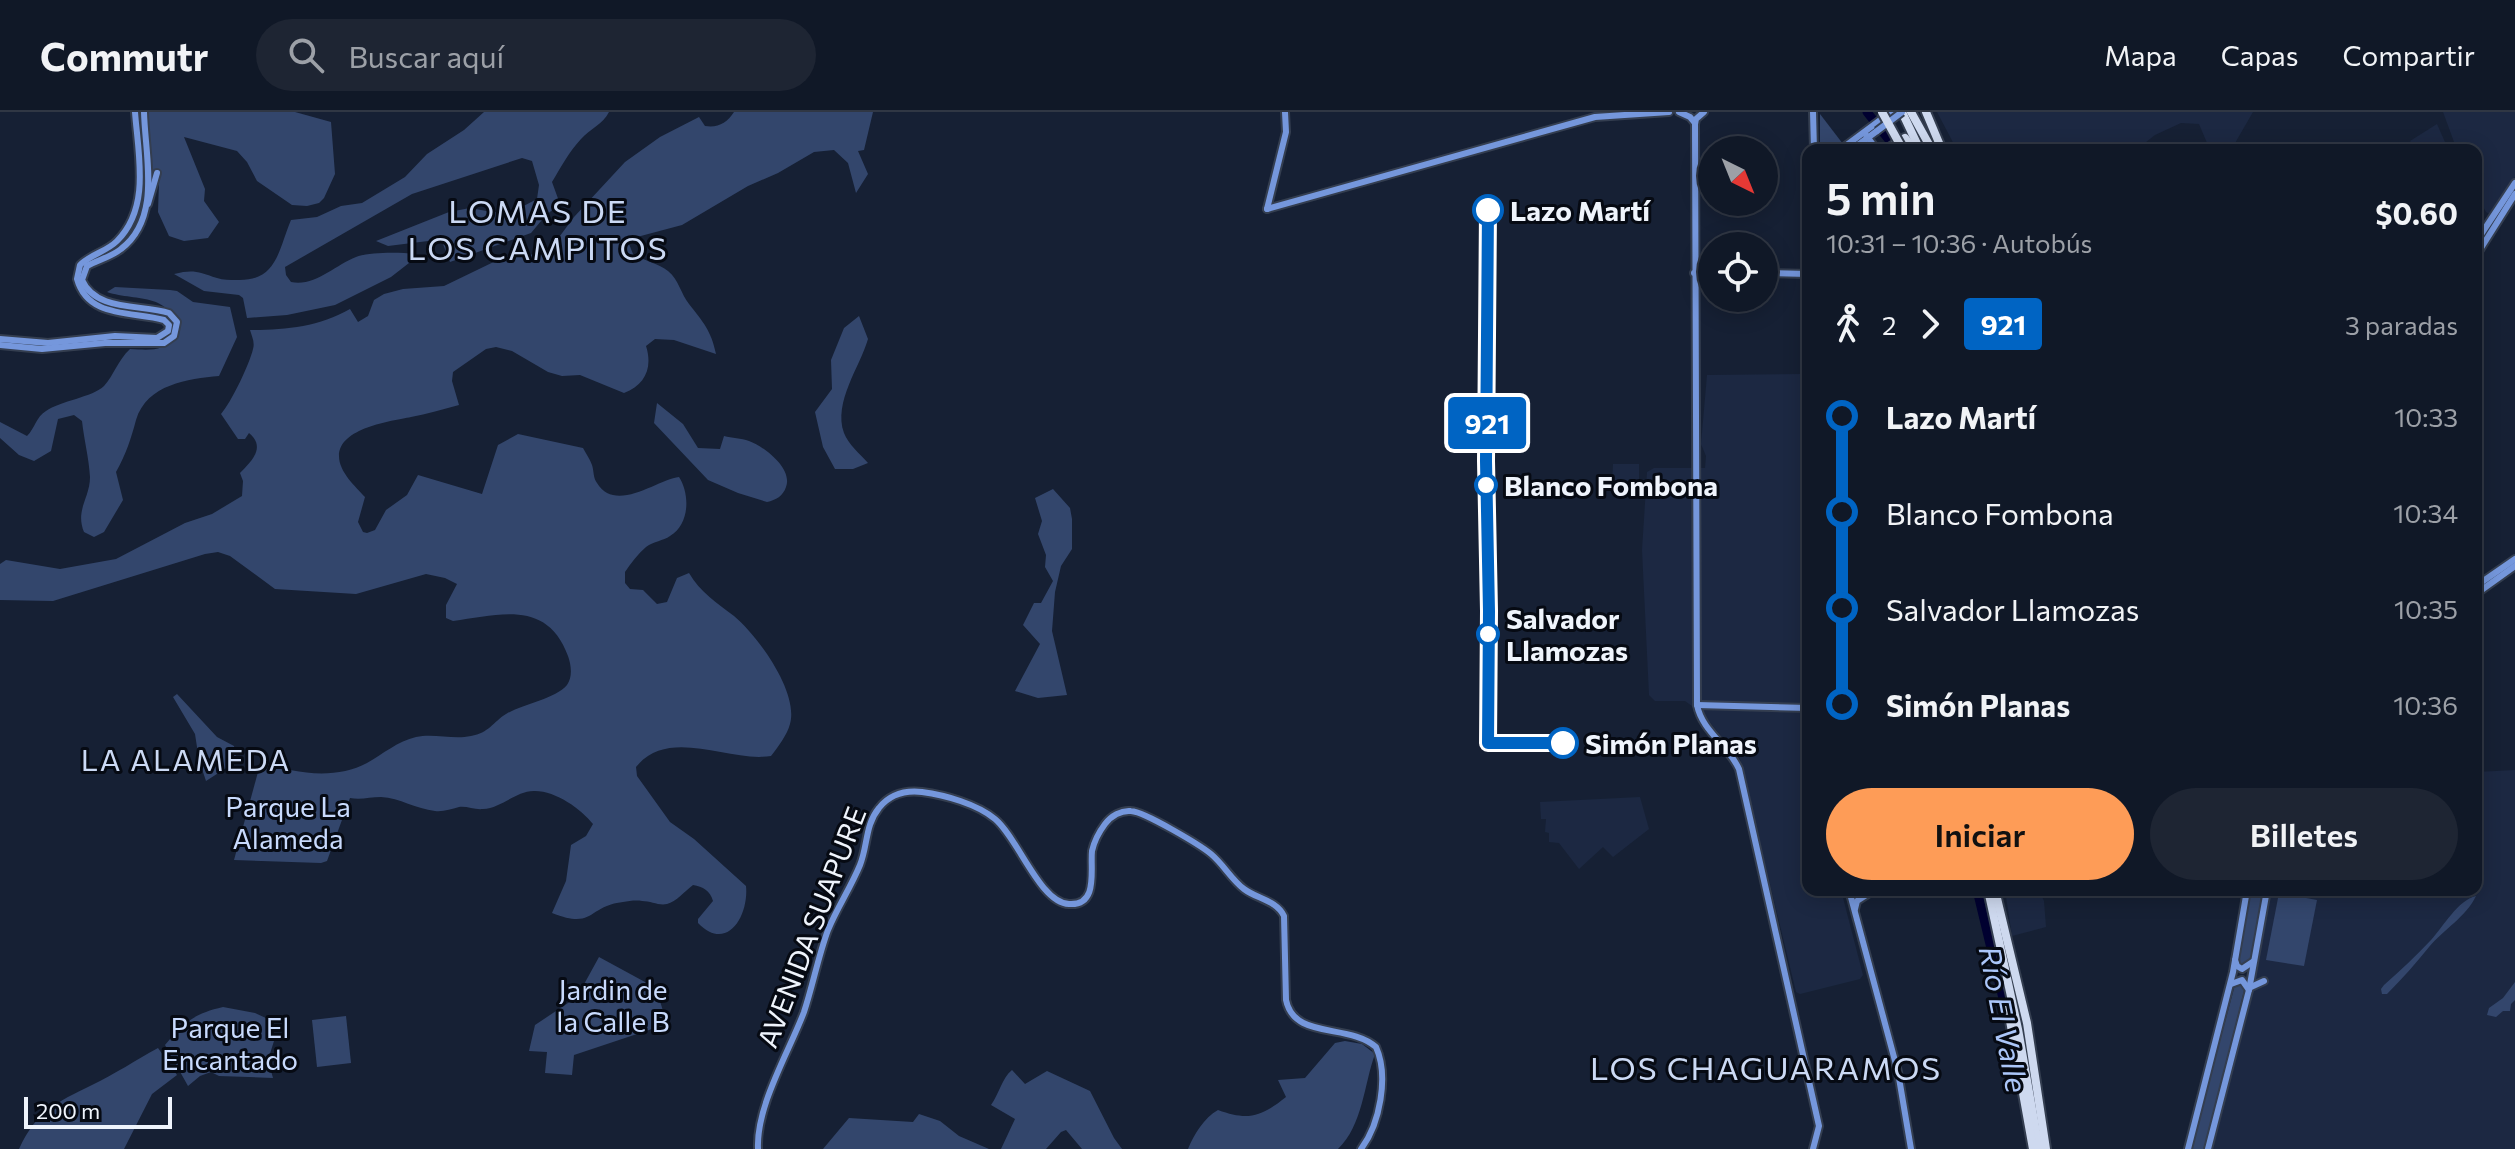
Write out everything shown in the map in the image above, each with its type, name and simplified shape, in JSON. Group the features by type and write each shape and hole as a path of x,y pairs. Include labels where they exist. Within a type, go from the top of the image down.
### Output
{"highway":[{"path":"1882,112 1900,144"},
{"path":"1902,112 1915,144"},
{"path":"1911,112 1929,144"},
{"path":"1926,112 1939,144"},
{"path":"1987,896 2036,1149"},
{"path":"1996,896 2027,1023 2048,1149"}],"street":[{"path":"0,339 40,344 115,336 157,338 168,331 169,325 164,320 105,310 86,296 77,279 80,265 115,243 127,230 136,210 139,184 135,112"},
{"path":"144,112 147,208"},
{"path":"1285,112 1286,132 1267,209 1595,117 1676,112 1690,117 1695,124"},
{"path":"1704,112 1695,124 1697,705 1703,724 1729,751 1739,769 1819,1126 1813,1149"},
{"path":"1813,112 1814,144"},
{"path":"1856,144 1891,112"},
{"path":"1875,128 1902,112"},
{"path":"1866,135 1873,144"},
{"path":"0,345 54,349 105,343 164,343 172,339 177,327 173,315 161,310 107,302 91,293 82,280 87,266 117,252 138,231 157,173"},
{"path":"2482,233 2515,183"},
{"path":"2482,246 2515,194"},
{"path":"1778,273 1802,274"},
{"path":"2482,582 2515,559"},
{"path":"2482,590 2515,566"},
{"path":"1697,705 1802,708"},
{"name":"AVENIDA SUAPURE","path":"758,1149 757,1136 777,1075 803,1013 831,924 860,863 871,818 892,796 912,792 960,802 994,818 1012,838 1044,889 1066,904 1078,903 1092,888 1093,847 1104,825 1116,815 1135,812 1208,851 1247,891 1281,910 1284,916 1286,1000 1295,1020 1305,1025 1361,1036 1376,1047 1381,1071 1379,1100 1371,1137 1361,1149"},
{"path":"1851,896 1898,1072 1911,1149"},
{"path":"1855,913 1857,901 1865,896"},
{"path":"2188,1149 2229,989 2246,896"},
{"path":"2208,1149 2249,990 2266,896"},
{"path":"2235,960 2242,969 2255,960"},
{"path":"2229,989 2232,982 2240,980 2246,982 2249,990"},
{"path":"2249,990 2252,985 2264,981"}],"shaded area":[{"path":"1937,112 2253,112 2234,144 2207,144 2199,124 2181,123 2144,144 1954,144"},
{"path":"2443,112 2515,112 2515,177 2491,215 2482,204 2482,144 2455,144"},
{"path":"2437,124 2446,144 2412,144 2410,141"},
{"path":"1802,374 1802,896 1843,896 1863,975 1860,979 1800,994 1796,992 1740,759 1703,714 1685,701 1655,701 1649,695 1642,550 1647,472 1654,468 1705,468 1706,456 1701,444 1707,375"},
{"path":"1613,464 1639,464 1639,485 1612,484"},
{"path":"2515,770 2515,1149 2212,1149 2247,1017 2270,896 2482,896 2482,772"},
{"path":"1640,797 1649,829 1613,857 1603,847 1579,869 1559,843 1549,842 1549,833 1545,832 1546,819 1541,819 1540,802"},
{"path":"2006,896 2042,896 2046,927 2012,936"}],"green space":[{"path":"147,112 295,112 331,122 335,174 319,203 292,205 257,181 237,151 184,137 205,189 204,201 219,222 208,238 184,241 169,236 158,212 159,182 144,166"},
{"path":"484,112 609,112 565,160 552,182 560,204 531,233 450,262 443,244 436,240 388,246 376,241 449,212 470,208 512,212 537,199 539,185 532,161 522,158 412,194 285,267 291,282 300,283 317,278 361,255 414,254 409,263 391,277 335,305 287,315 247,318 243,298 239,295 204,291 174,274 196,272 231,280 260,276 279,253 291,220 317,217 341,206 362,203 405,177 427,154 464,130"},
{"name":"Parque La Alameda","path":"734,112 873,112 864,150 858,151 868,174 856,193 848,163 834,150 814,152 682,225 637,237 629,244 633,254 672,275 706,327 716,354 674,340 655,339 646,346 646,375 624,393 580,375 562,376 548,372 512,351 496,347 486,349 453,372 452,381 459,405 357,432 341,446 339,456 345,473 365,497 358,522 363,532 367,533 375,530 386,510 407,495 418,475 482,494 498,445 518,434 583,448 597,483 605,492 615,495 637,492 679,477 685,492 685,517 677,531 640,553 625,572 625,583 630,589 643,590 657,604 667,602 677,578 689,573 704,592 754,636 764,650 788,696 790,724 771,756 754,757 682,747 665,749 650,755 636,767 637,776 670,822 694,839 746,886 740,919 727,932 718,934 709,931 698,923 698,919 713,901 706,890 693,885 667,904 623,902 576,919 552,913 566,881 571,845 586,836 593,824 567,802 535,791 522,793 490,808 459,807 438,811 388,798 350,798 327,861 234,860 261,761 300,772 342,772 367,763 416,737 477,735 513,710 555,694 567,685 571,674 570,663 559,638 535,618 520,615 504,614 453,621 446,618 446,605 457,584 426,574 356,594 275,589 230,556 218,552 53,601 0,600 0,564 6,560 60,569 116,559 185,523 212,514 242,496 240,473 253,459 256,443 249,433 245,439 238,439 221,414 235,392 251,355 254,344 250,330 301,326 326,320 350,309 358,322 368,316 374,300 384,294 403,289 444,286 506,256 530,255 546,250 625,162 660,137 699,117 705,126 714,126 725,122"},
{"path":"1820,114 1843,144 1820,144"},
{"path":"115,287 177,291 193,302 230,307 237,337 219,376 170,386 149,398 141,408 116,472 123,500 104,532 94,537 84,532 81,517 90,477 82,421 74,415 58,419 51,451 34,461 19,455 0,438 0,422 27,436 46,411 104,386 130,349 161,348 176,337 174,322 162,305 107,292"},
{"path":"859,316 868,339 845,397 842,421 848,441 868,463 853,469 835,469 823,447 815,412 832,389 831,360 844,328"},
{"path":"657,403 683,424 698,448 720,449 724,436 746,440 763,448 782,466 787,480 783,493 767,502 708,480 654,423"},
{"path":"1053,489 1070,508 1072,519 1072,549 1061,566 1052,631 1067,695 1038,698 1015,691 1040,644 1023,625 1034,603 1041,603 1053,581 1045,567 1046,555 1038,534 1042,521 1035,498"},
{"path":"177,694 217,737 234,746 237,761 206,781 195,734 173,697"},
{"path":"2246,896 2266,896 2255,960 2247,968 2237,966"},
{"path":"2278,896 2317,900 2304,966 2266,960"},
{"path":"2476,896 2467,910 2393,988 2382,994 2384,985 2431,940 2457,908"},
{"name":"Jardin de la Calle B","path":"599,957 656,988 667,1024 574,1055 572,1075 545,1073 547,1052 529,1051 535,1025 577,997"},
{"path":"2236,981 2246,983 2204,1149 2191,1149"},
{"path":"2515,982 2515,1000 2510,1011 2503,1011 2496,1017 2487,1015 2489,1008 2503,998"},
{"name":"Parque El Encantado","path":"223,1007 255,1013 268,1019 269,1038 274,1041 268,1060 273,1078 219,1076 211,1072 188,1086 165,1045 190,1020"},
{"path":"346,1016 351,1063 317,1067 312,1020"},
{"path":"1335,1043 1362,1044 1375,1054 1358,1116 1338,1149 1188,1149 1200,1127 1213,1113 1218,1110 1246,1116 1269,1109 1286,1097 1278,1080 1305,1078"},
{"path":"158,1048 177,1075 152,1094 124,1149 19,1149 33,1125 49,1109"},
{"path":"1012,1070 1025,1084 1047,1071 1090,1091 1122,1149 1082,1149 1066,1130 1046,1149 1001,1149 1015,1119 991,1105"},
{"path":"919,1114 940,1121 959,1136 989,1149 823,1149 849,1118 913,1122"}],"waterway":[{"name":"Río El Valle","path":"1867,112 1892,144"},
{"name":"Río El Valle","path":"1978,896 2006,1011"}],"bus line":[{"name":"921","path":"1488,210 1488,743 1563,743"}],"place":[{"name":"Lazo Martí","path":"1488,210"},
{"name":"Blanco Fombona","path":"1486,485"},
{"name":"Salvador Llamozas","path":"1488,634"},
{"name":"Simón Planas","path":"1563,743"}],"district":[{"name":"LOMAS DE LOS CAMPITOS","path":"538,228"},
{"name":"LA ALAMEDA","path":"186,758"},
{"name":"LOS CHAGUARAMOS","path":"1766,1067"}]}
